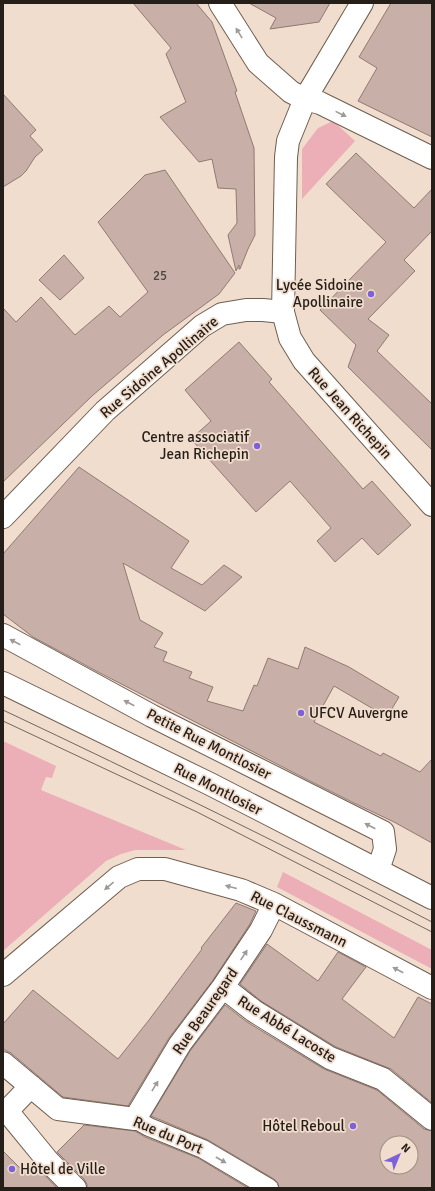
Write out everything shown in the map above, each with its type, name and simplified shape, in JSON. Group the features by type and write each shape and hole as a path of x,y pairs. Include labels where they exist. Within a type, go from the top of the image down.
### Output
{"street":[{"path":"220,3 258,63 291,92 305,99 320,103 432,158"},
{"path":"283,312 286,157 288,141 305,99 362,3"},
{"name":"Rue Sidoine Apollinaire","path":"3,517 105,411 202,326 222,314 246,310 283,312"},
{"name":"Rue Jean Richepin","path":"283,312 290,338 304,361 432,505"},
{"name":"Petite Rue Montlosier","path":"3,635 152,716 382,832 385,849 378,870"},
{"name":"Rue Montlosier","path":"3,682 210,784 432,898"},
{"name":"Rue Claussmann","path":"3,974 119,877 138,869 165,869 241,890 274,904 432,988"},
{"name":"Rue Beauregard","path":"135,1119 180,1044 223,988 261,930 274,904"},
{"name":"Rue Abbé Lacoste","path":"223,988 254,1012 330,1058 382,1079 432,1119"},
{"name":"Rue du Port","path":"3,1063 58,1109 135,1119 203,1150 269,1188"},
{"path":"31,1086 7,1111 48,1161 76,1188"}],"shaded area":[{"path":"333,121 355,141 302,199 302,149 318,128"},
{"path":"3,741 56,766 52,778 46,777 41,790 186,850 135,850 121,854 106,861 3,951"},
{"path":"283,872 432,950 432,969 277,887"}],"building":[{"path":"133,3 196,3 212,22 237,91 235,92 254,148 255,235 240,269 239,265 236,271 228,235 237,223 236,189 218,188 212,159 199,162 160,117 186,102 166,54 171,48"},
{"path":"249,3 330,3 319,22 270,29 276,18"},
{"path":"391,3 432,3 432,137 358,101 377,68 359,57"},
{"path":"3,94 36,130 30,136 43,150 35,157 21,176 3,187"},
{"path":"356,153 414,208 432,189 432,231 404,260 415,271 368,319 389,335 377,351 432,404 432,450 348,367 356,345 320,310 386,242 326,184"},
{"path":"165,170 235,273 219,294 163,335 92,396 3,482 3,308 16,322 41,297 75,335 109,306 120,317 148,292 98,222 145,175"},
{"path":"64,255 84,278 60,300 39,280"},
{"path":"239,342 272,379 269,382 363,489 372,481 411,525 378,555 362,538 335,562 317,541 331,528 290,481 256,512 191,439 211,421 185,390"},
{"path":"79,467 189,541 171,568 202,585 224,565 242,577 205,611 123,563 140,620 163,633 154,647 167,652 163,661 192,672 189,678 213,687 207,701 243,711 254,685 257,686 268,658 298,669 305,647 349,667 399,697 387,717 334,686 314,722 381,756 383,753 420,772 432,759 432,843 394,822 310,781 100,673 33,637 3,614 3,554"},
{"path":"236,903 256,911 250,924 213,980 169,1038 128,1106 63,1097 11,1053 3,1049 3,1024 33,990 118,1059"},
{"path":"267,944 318,981 338,952 366,967 342,999 394,1038 418,997 432,1004 432,1103 391,1069 336,1047 261,1001 240,984"},
{"path":"225,1005 247,1022 324,1069 377,1090 424,1129 432,1131 432,1188 279,1188 278,1183 274,1179 208,1140 151,1116 190,1051"},
{"path":"84,1125 135,1131 145,1137 198,1158 248,1188 87,1188 87,1184 84,1179 57,1152"},
{"name":"Hôtel de Ville","path":"3,1151 27,1175 36,1166 57,1188 3,1188"}],"tram line":[{"path":"3,710 111,761 432,922"},
{"path":"3,721 197,812 432,932"}],"place":[{"name":"Lycée Sidoine Apollinaire","path":"371,294"},
{"name":"Centre associatif Jean Richepin","path":"257,446"},
{"name":"UFCV Auvergne","path":"301,713"},
{"name":"Hôtel Reboul","path":"353,1126"},
{"name":"Hôtel de Ville","path":"12,1169"}]}
